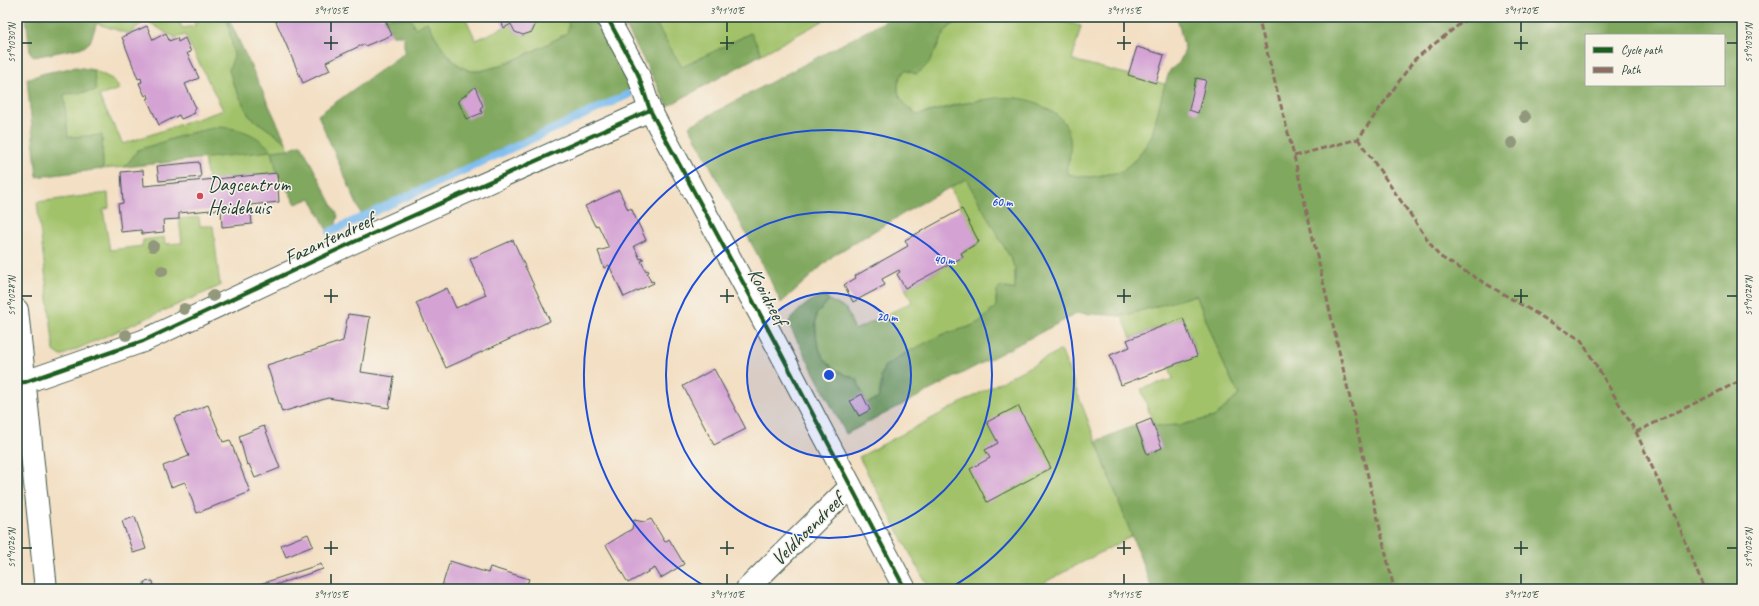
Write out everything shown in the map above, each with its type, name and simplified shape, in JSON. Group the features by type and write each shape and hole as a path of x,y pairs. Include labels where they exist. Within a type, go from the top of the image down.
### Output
{"street":[{"name":"Kooidreef","path":"607,17 638,74 650,110 767,327 905,589"},
{"name":"Fazantendreef","path":"21,382 143,340 354,242 650,110"},
{"path":"17,310 21,382 46,589"},
{"name":"Veldhoendreef","path":"747,589 850,487"}],"green space":[{"path":"26,17 99,17 90,42 84,47 34,57 30,52"},
{"path":"99,17 178,17 182,28 195,26 194,18 227,17 234,56 229,70 233,83 249,116 286,142 289,149 272,151 277,173 208,180 204,158 190,133 138,150 125,167 103,169 102,135 68,138 64,94 95,91 94,70 112,79 120,89 99,96 123,144 223,110 185,35 177,38 146,20 129,34 98,24"},
{"path":"227,17 286,142 249,116 233,83 229,70 234,56"},
{"path":"384,17 410,17 415,28 427,22 450,58 463,68 471,71 480,71 520,58 559,38 567,33 569,26 567,17 593,17 632,89 361,214 318,115 404,53 404,35 392,35"},
{"path":"410,17 465,17 476,40 511,24 515,32 523,35 532,32 536,23 533,17 567,17 569,26 567,33 533,51 488,69 476,71 468,70 449,56 427,22 415,29"},
{"path":"621,17 652,17 682,67 751,33 762,54 668,106"},
{"path":"652,17 830,17 762,54 750,33 682,68"},
{"path":"893,17 962,17 945,31 930,62 921,71 916,74 905,70 901,77 898,84 899,95 906,105 917,115 974,101 989,99 1018,98 1035,102 1059,116 1068,130 1070,137 1070,153 1066,170 1070,175 1091,177 1121,172 1137,158 1151,138 1170,70 1179,63 1185,50 1177,17 1742,17 1742,589 1152,589 1096,441 1136,425 1147,454 1162,448 1154,426 1181,425 1214,417 1239,395 1225,367 1196,295 1122,316 1078,313 846,434 788,323 795,314 811,301 822,296 827,296 829,300 816,315 819,348 828,363 845,375 857,379 862,394 851,401 859,416 866,403 878,399 882,386 881,376 884,367 902,355 941,335 969,327 981,321 996,306 997,290 1001,287 1015,290 1015,269 1012,261 966,179 923,202 834,255 781,303 766,271 689,126"},
{"path":"962,17 1045,17 1081,26 1072,60 1165,84 1151,138 1137,158 1121,172 1091,177 1070,175 1066,170 1070,156 1007,98 958,104 917,115 906,105 899,95 898,84 900,77 904,70 916,74 929,62 944,32"},
{"path":"76,67 94,70 96,91 64,94 68,137 102,135 103,169 37,177 27,79 45,73"},
{"path":"218,127 248,133 260,140 272,151 125,167 138,150 190,133"},
{"path":"301,144 338,216 335,227 327,230 311,198 296,204 277,173 272,151 289,149"},
{"path":"967,178 1012,261 1015,269 1015,290 1007,288 996,296 996,306 981,321 969,327 941,335 884,367 878,399 866,403 857,379 845,375 836,369 828,363 823,356 819,348 817,338 816,315 829,300 846,309 855,330 912,302 905,288 963,257 961,253 979,243 950,187"},
{"path":"108,193 109,208 103,210 110,250 142,246 143,240 164,237 165,244 182,243 179,219 199,217 200,226 213,226 220,286 61,356 54,351 37,202"},
{"path":"1196,295 1225,367 1239,395 1214,417 1181,425 1154,426 1141,389 1173,379 1169,367 1197,355 1183,318 1131,338 1122,316"},
{"path":"1061,350 1132,536 1032,589 929,589 859,457"}],"building":[{"path":"274,17 384,17 392,35 365,46 364,44 326,62 330,70 303,83"},
{"path":"499,17 533,17 536,23 532,32 523,35 515,32 511,24 504,28"},
{"path":"147,26 153,40 166,33 169,41 177,38 178,42 185,38 191,52 187,53 199,78 185,84 196,108 193,110 195,113 181,119 179,115 159,125 147,99 149,98 148,94 145,96 139,83 142,82 141,78 138,79 122,37"},
{"path":"1137,47 1164,55 1156,83 1128,75"},
{"path":"1196,78 1206,80 1198,113 1189,110"},
{"path":"475,87 483,106 480,108 482,113 467,119 458,101"},
{"path":"199,162 201,177 159,181 157,166"},
{"name":"Dagcentrum Heidehuis","path":"143,170 144,186 277,173 279,202 250,205 252,224 222,227 221,209 179,213 179,219 163,220 164,232 142,234 141,230 121,232 118,204 123,203 121,172"},
{"path":"619,190 628,210 631,208 646,240 634,246 640,259 643,258 641,261 646,271 648,270 649,272 647,273 651,282 653,281 654,283 624,297 609,265 604,268 598,251 609,248 598,225 595,226 585,206"},
{"path":"962,209 979,242 961,253 963,257 905,288 897,274 900,272 899,270 882,279 885,285 853,302 844,285 856,278 855,276 908,246 905,240"},
{"path":"513,240 550,321 446,368 416,303 447,288 456,308 486,295 470,259"},
{"path":"348,314 370,317 361,372 394,377 389,408 328,398 282,412 267,365 343,341"},
{"path":"1183,318 1197,356 1121,385 1110,355 1130,347 1127,340"},
{"path":"714,369 746,429 714,445 683,386"},
{"path":"862,394 870,410 859,416 850,401"},
{"path":"208,405 223,442 230,440 250,492 197,513 185,482 171,487 163,466 189,456 174,418"},
{"path":"1018,406 1051,468 987,502 970,469 990,458 985,450 998,443 987,422"},
{"path":"1151,419 1162,448 1147,454 1136,425"},
{"path":"264,426 280,468 255,478 249,464 247,465 239,436"},
{"path":"135,517 146,549 133,553 122,521"},
{"path":"651,519 665,542 669,539 684,564 661,578 655,568 628,583 606,545 632,529 634,520 644,522"},
{"path":"308,534 313,546 286,557 281,545"},
{"path":"450,561 488,573 490,567 529,579 527,584 540,589 441,589"},
{"path":"321,564 323,569 263,589 245,589"},
{"path":"153,581 154,589 145,589 144,582"}],"waterway":[{"path":"330,232 629,94"}],"marked path":[{"path":"1258,17 1294,156 1394,589"},
{"path":"1294,156 1358,139 1415,59 1469,17"},
{"path":"1358,139 1439,256 1581,340 1636,432 1677,521 1704,589"},
{"path":"1636,432 1742,380"}],"cycle path":[{"path":"607,17 638,74 650,110 767,327 905,589"},
{"path":"17,383 25,382 143,341 354,242 650,110"}],"place":[{"name":"Dagcentrum Heidehuis","path":"200,196"}]}
